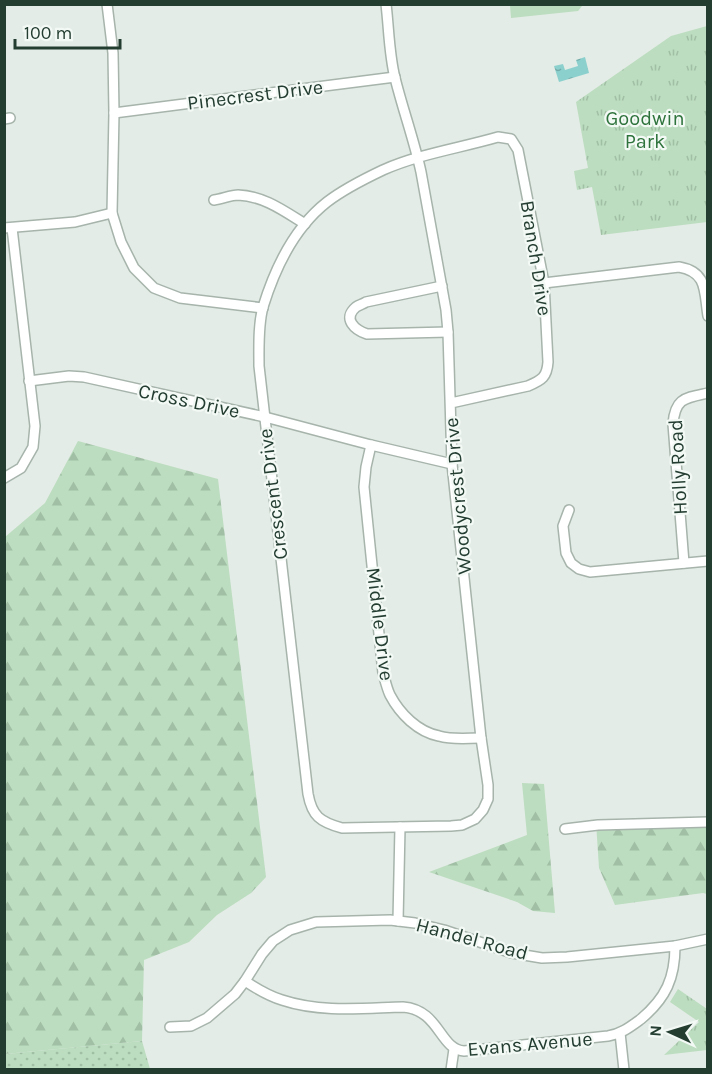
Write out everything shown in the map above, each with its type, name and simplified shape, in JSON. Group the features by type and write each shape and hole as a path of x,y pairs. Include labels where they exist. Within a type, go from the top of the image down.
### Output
{"street":[{"path":"107,4 113,53 112,213 134,268 154,288 180,298 263,308"},
{"name":"Woodycrest Drive","path":"386,4 395,77 418,158 442,286 448,332 452,464 488,785 488,799 483,810 475,819 462,825 400,827"},
{"name":"Pinecrest Drive","path":"114,113 395,77"},
{"name":"Branch Drive","path":"418,158 498,137 511,139 518,150 544,283 547,372 539,381 528,386 451,403"},
{"name":"Crescent Drive","path":"400,827 342,828 327,824 316,817 310,806 259,366 259,336 263,308 282,258 305,224 326,203 352,185 384,169 418,158"},
{"path":"214,200 237,195 262,199 305,224"},
{"path":"4,478 21,468 33,447 35,426 8,228 75,222 112,213"},
{"path":"544,283 679,267 690,268 698,275 703,285 708,316"},
{"path":"442,286 366,302 356,307 350,316 352,325 358,331 367,334 448,332"},
{"name":"Cross Drive","path":"29,381 69,376 84,377 265,417 452,464"},
{"name":"Holly Road","path":"684,563 674,412 678,404 688,398 708,393"},
{"name":"Middle Drive","path":"371,445 364,488 383,673 390,694 403,714 417,726 437,736 481,738"},
{"path":"569,510 563,526 566,553 571,563 579,569 590,572 708,561"},
{"path":"565,829 598,825 708,822"},
{"path":"398,921 400,827"},
{"name":"Handel Road","path":"170,1027 191,1026 207,1018 227,1002 245,981 267,948 280,936 294,928 309,924 398,921 436,928 505,951 535,957 561,957 675,946 708,939"},
{"name":"Evans Avenue","path":"245,981 278,999 307,1006 413,1009 430,1019 449,1045 454,1049 464,1051 620,1033 650,1011 664,994 673,973 675,946"},
{"path":"620,1033 624,1070"},
{"path":"451,1070 454,1049"}],"green space":[{"path":"510,5 582,5 578,11 511,18"},
{"name":"Goodwin Park","path":"707,26 707,222 601,235 592,187 577,190 574,171 588,168 576,102 671,36"},
{"path":"78,441 218,479 266,877 251,893 217,915 189,942 144,960 142,1041 5,1054 5,537 45,503"},
{"path":"522,783 544,784 555,913 533,911 517,902 429,872 527,835"},
{"path":"707,818 707,894 615,905 599,868 596,822"},
{"path":"678,989 707,1009 707,1050 664,1055 699,1022 670,1002"},
{"path":"142,1041 150,1069 5,1069 5,1054"}],"water":[{"path":"585,57 589,73 559,82 554,66 563,64 565,70 578,66 576,60"}]}
